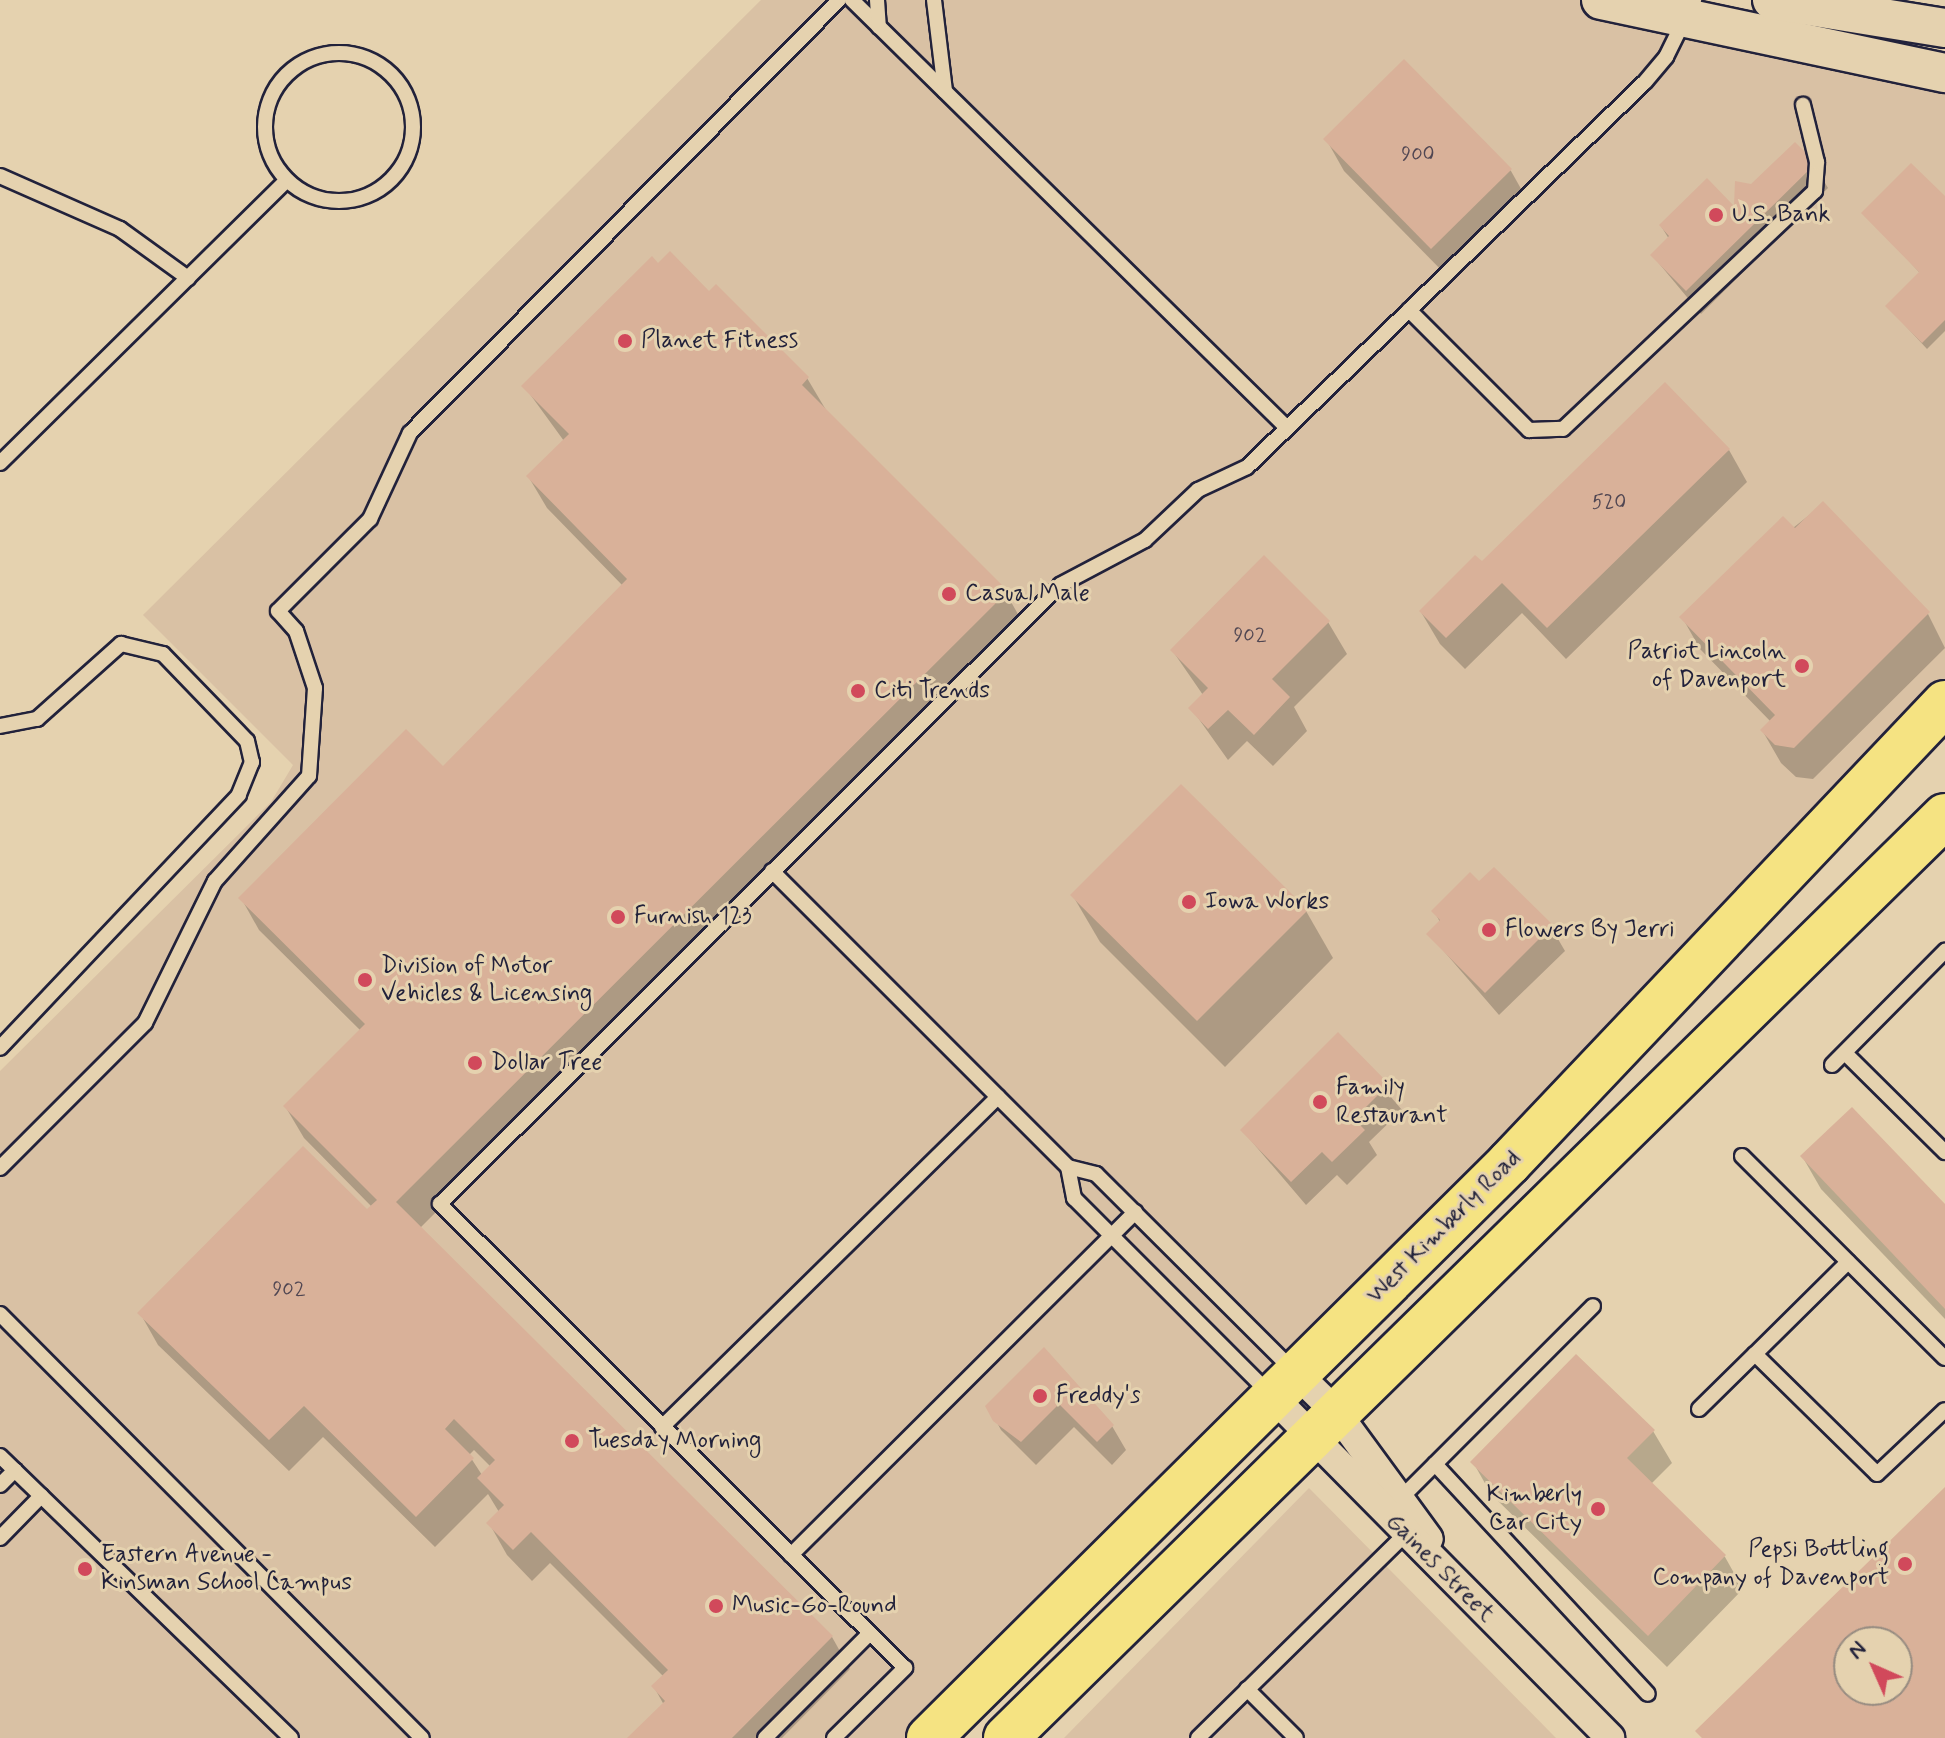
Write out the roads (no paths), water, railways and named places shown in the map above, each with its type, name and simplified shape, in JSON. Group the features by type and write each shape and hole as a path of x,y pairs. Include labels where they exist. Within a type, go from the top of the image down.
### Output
{"main road":[{"path":"1601,0 1690,8 1945,73"},
{"path":"1772,0 1945,28"},
{"name":"West Kimberly Road","path":"929,1738 1519,1154 1945,703"},
{"path":"1006,1738 1945,816"}],"street":[{"name":"Gaines Street","path":"1284,1385 1323,1424 1462,1589 1610,1738"}],"lane":[{"path":"0,1168 145,1023 215,881 309,776 315,688 296,631 278,611 370,519 410,433 839,0"},
{"path":"852,0 1286,427"},
{"path":"877,0 879,27"},
{"path":"934,0 945,91"},
{"path":"834,1738 905,1668 440,1204 1060,585 1145,540 1198,490 1247,467 1645,82 1690,8"},
{"path":"353,54 395,78 414,124 411,149 390,180 358,199 332,202 287,180 266,139 270,105 287,74 318,57 353,54"},
{"path":"1409,310 1529,430 1563,429 1815,191 1817,162 1803,105"},
{"path":"0,176 120,229 188,278"},
{"path":"0,463 287,180"},
{"path":"0,726 37,719 121,644 163,654 247,741 252,762 239,795 0,1048"},
{"path":"772,871 1068,1167 1096,1174 1135,1212 1284,1385"},
{"path":"1832,1065 1945,951"},
{"path":"1845,1053 1945,1152"},
{"path":"662,1427 998,1097"},
{"path":"1742,1156 1945,1358"},
{"path":"1068,1167 1074,1198 1111,1236 1284,1385"},
{"path":"791,1555 1135,1212"},
{"path":"1699,1409 1848,1262"},
{"path":"1394,1506 1593,1306"},
{"path":"0,1314 422,1738"},
{"path":"1755,1354 1877,1474 1945,1410"},
{"path":"0,1456 291,1738"},
{"path":"1435,1464 1648,1694"},
{"path":"0,1485 15,1470"},
{"path":"0,1538 41,1496"},
{"path":"1198,1738 1412,1528"},
{"path":"765,1738 870,1633"},
{"path":"1247,1689 1296,1738"}],"place":[{"name":"U.S. Bank","path":"1716,215"},
{"name":"Planet Fitness","path":"625,341"},
{"name":"Casual Male","path":"949,594"},
{"name":"Patriot Lincoln of Davenport","path":"1802,666"},
{"name":"Citi Trends","path":"858,691"},
{"name":"Iowa Works","path":"1189,902"},
{"name":"Furnish 123","path":"618,917"},
{"name":"Flowers By Jerri","path":"1489,930"},
{"name":"Division of Motor Vehicles & Licensing","path":"365,980"},
{"name":"Dollar Tree","path":"475,1063"},
{"name":"Family Restaurant","path":"1320,1102"},
{"name":"Freddy's","path":"1040,1396"},
{"name":"Tuesday Morning","path":"572,1441"},
{"name":"Kimberly Car City","path":"1598,1509"},
{"name":"Pepsi Bottling Company of Davenport","path":"1905,1564"},
{"name":"Eastern Avenue - Kinsman School Campus","path":"85,1569"},
{"name":"Music-Go-Round","path":"716,1606"}]}
